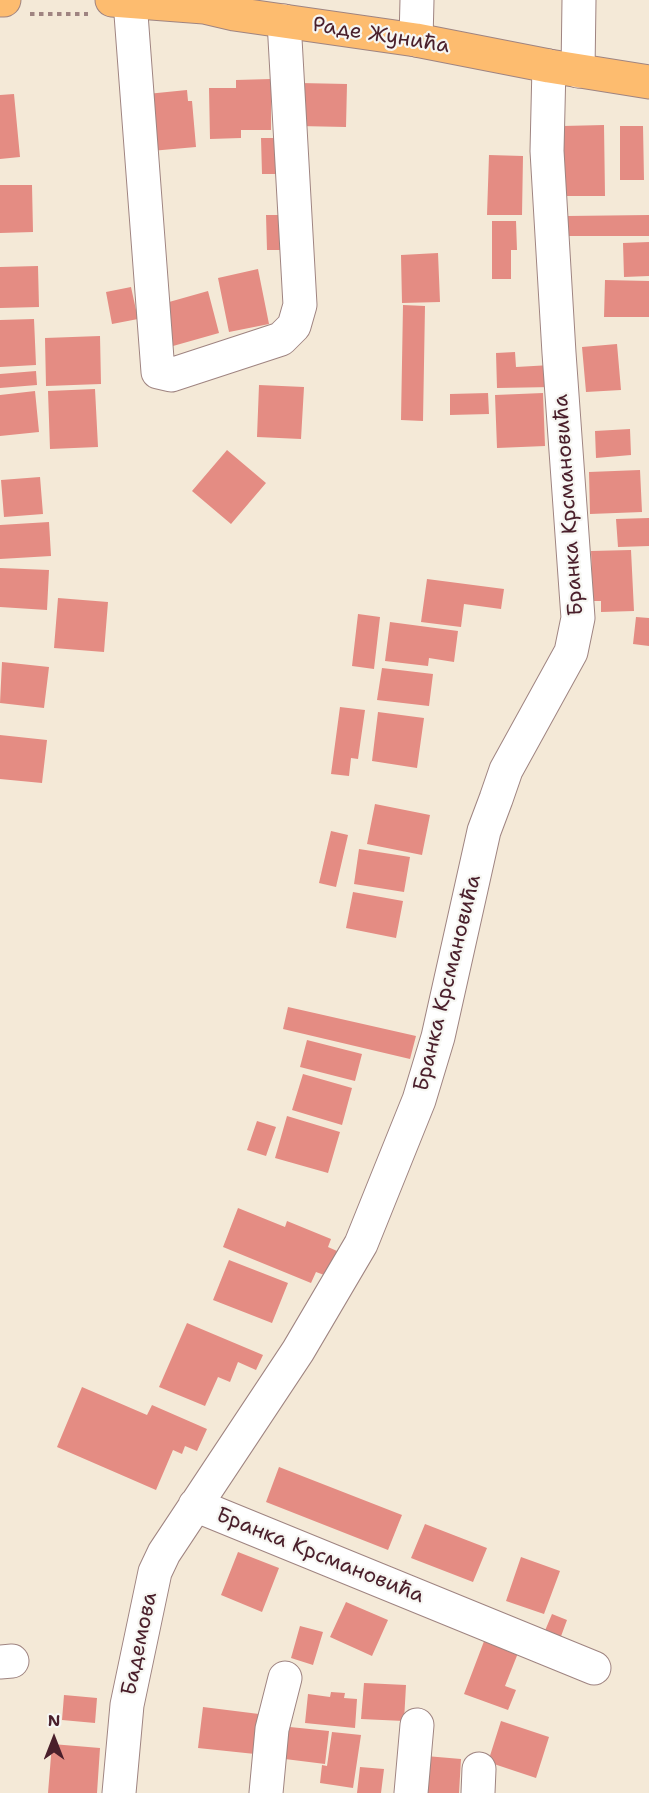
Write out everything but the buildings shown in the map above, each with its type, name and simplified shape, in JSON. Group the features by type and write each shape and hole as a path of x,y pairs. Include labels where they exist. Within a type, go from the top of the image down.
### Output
{"main road":[{"name":"Раде Жунића","path":"112,0 204,4 284,21 416,40 649,82"}],"street":[{"path":"416,40 417,0"},
{"name":"Бранка Крсмановића","path":"579,0 547,151 578,618 571,652 506,770 484,831 438,1037 419,1100 361,1244 297,1351 195,1505 594,1668"},
{"path":"130,1 158,372 171,375 281,339 294,326 300,305 284,21"},
{"name":"Бадемова","path":"119,1793 128,1705 155,1572 164,1553 195,1505"},
{"path":"266,1793 272,1729 285,1678"},
{"path":"411,1793 417,1725"}]}
